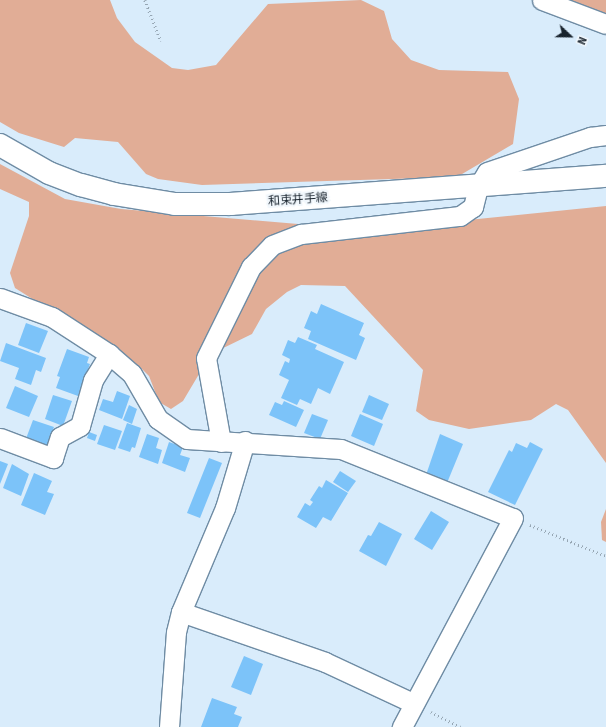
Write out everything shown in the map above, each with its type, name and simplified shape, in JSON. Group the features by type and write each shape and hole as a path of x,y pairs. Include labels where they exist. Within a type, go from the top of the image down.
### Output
{"main road":[{"name":"和束井手線","path":"0,146 49,173 81,184 114,194 175,204 231,204 478,187 606,176"}],"street":[{"path":"542,0 606,24"},
{"path":"221,442 206,358 251,267 272,245 301,234 460,216 473,207 478,187 487,172 511,162 590,137 606,135"},
{"path":"1,304 52,317 109,354 132,374 158,419 186,438 221,442 246,441 341,449 512,518 413,703 402,727"},
{"path":"0,438 53,458 60,437 80,426 92,380 109,354"},
{"path":"169,727 176,632 181,612 225,508 246,441"},
{"path":"181,612 324,662 413,703"}],"path":[{"path":"145,0 160,41"},
{"path":"512,518 606,556"},
{"path":"413,703 460,727"}],"shaded area":[{"path":"0,0 110,0 117,18 135,42 172,68 188,70 216,65 268,4 361,0 384,11 392,39 411,60 439,70 508,72 519,99 513,144 457,177 202,185 158,179 146,174 118,142 75,138 64,147 19,133 0,122"},
{"path":"563,0 606,0 606,17"},
{"path":"0,164 65,199 121,209 369,230 606,206 606,463 568,410 556,404 531,420 469,429 429,420 416,411 423,370 345,286 301,285 287,292 266,309 252,334 211,354 183,401 171,409 159,402 149,376 139,366 15,288 10,273 29,216 29,202 0,189"},
{"path":"606,509 606,542 602,540 601,522"}],"building":[{"path":"321,304 364,323 359,335 365,338 356,360 308,339 311,331 304,328 311,311 317,314"},
{"path":"26,323 48,331 39,353 18,345"},
{"path":"298,337 317,345 315,349 344,362 330,394 318,388 311,404 300,399 297,405 281,398 289,380 279,375 285,361 289,363 290,359 282,355 288,340 295,343"},
{"path":"6,343 46,358 41,372 36,370 31,385 15,379 19,368 0,361"},
{"path":"67,349 89,357 87,363 90,364 78,396 56,388 60,377 57,376"},
{"path":"15,386 38,396 29,417 6,408"},
{"path":"117,391 130,396 122,419 99,410 103,399 113,402"},
{"path":"53,395 72,401 63,426 45,419"},
{"path":"369,395 389,404 382,420 362,412"},
{"path":"284,401 304,410 296,427 269,415 275,402 282,405"},
{"path":"129,405 137,409 132,424 123,420"},
{"path":"312,414 328,420 320,439 304,433"},
{"path":"360,414 383,424 374,446 351,436"},
{"path":"33,420 54,427 45,452 24,444"},
{"path":"127,423 141,428 135,448 132,447 130,452 118,448"},
{"path":"104,425 122,431 115,450 97,444"},
{"path":"89,432 97,435 95,441 87,438"},
{"path":"147,434 159,438 156,448 162,450 158,464 139,457"},
{"path":"440,434 463,444 447,483 426,475"},
{"path":"169,442 183,447 180,455 190,458 185,472 162,463"},
{"path":"530,442 543,449 515,505 488,492 509,450 512,452 516,443 527,448"},
{"path":"209,458 222,463 200,518 187,513"},
{"path":"0,461 8,464 0,484"},
{"path":"12,464 29,474 21,496 3,488"},
{"path":"340,471 356,481 348,492 333,482"},
{"path":"34,473 52,481 47,492 54,494 45,515 21,505"},
{"path":"326,480 348,493 331,521 323,517 316,528 297,517 305,503 310,506 313,502 310,500 319,486 322,488"},
{"path":"431,511 449,522 432,550 414,539"},
{"path":"379,522 402,534 386,566 359,551 368,535 371,536"},
{"path":"244,656 263,664 251,695 231,687"},
{"path":"212,698 237,707 234,714 242,717 238,727 201,727"}]}
